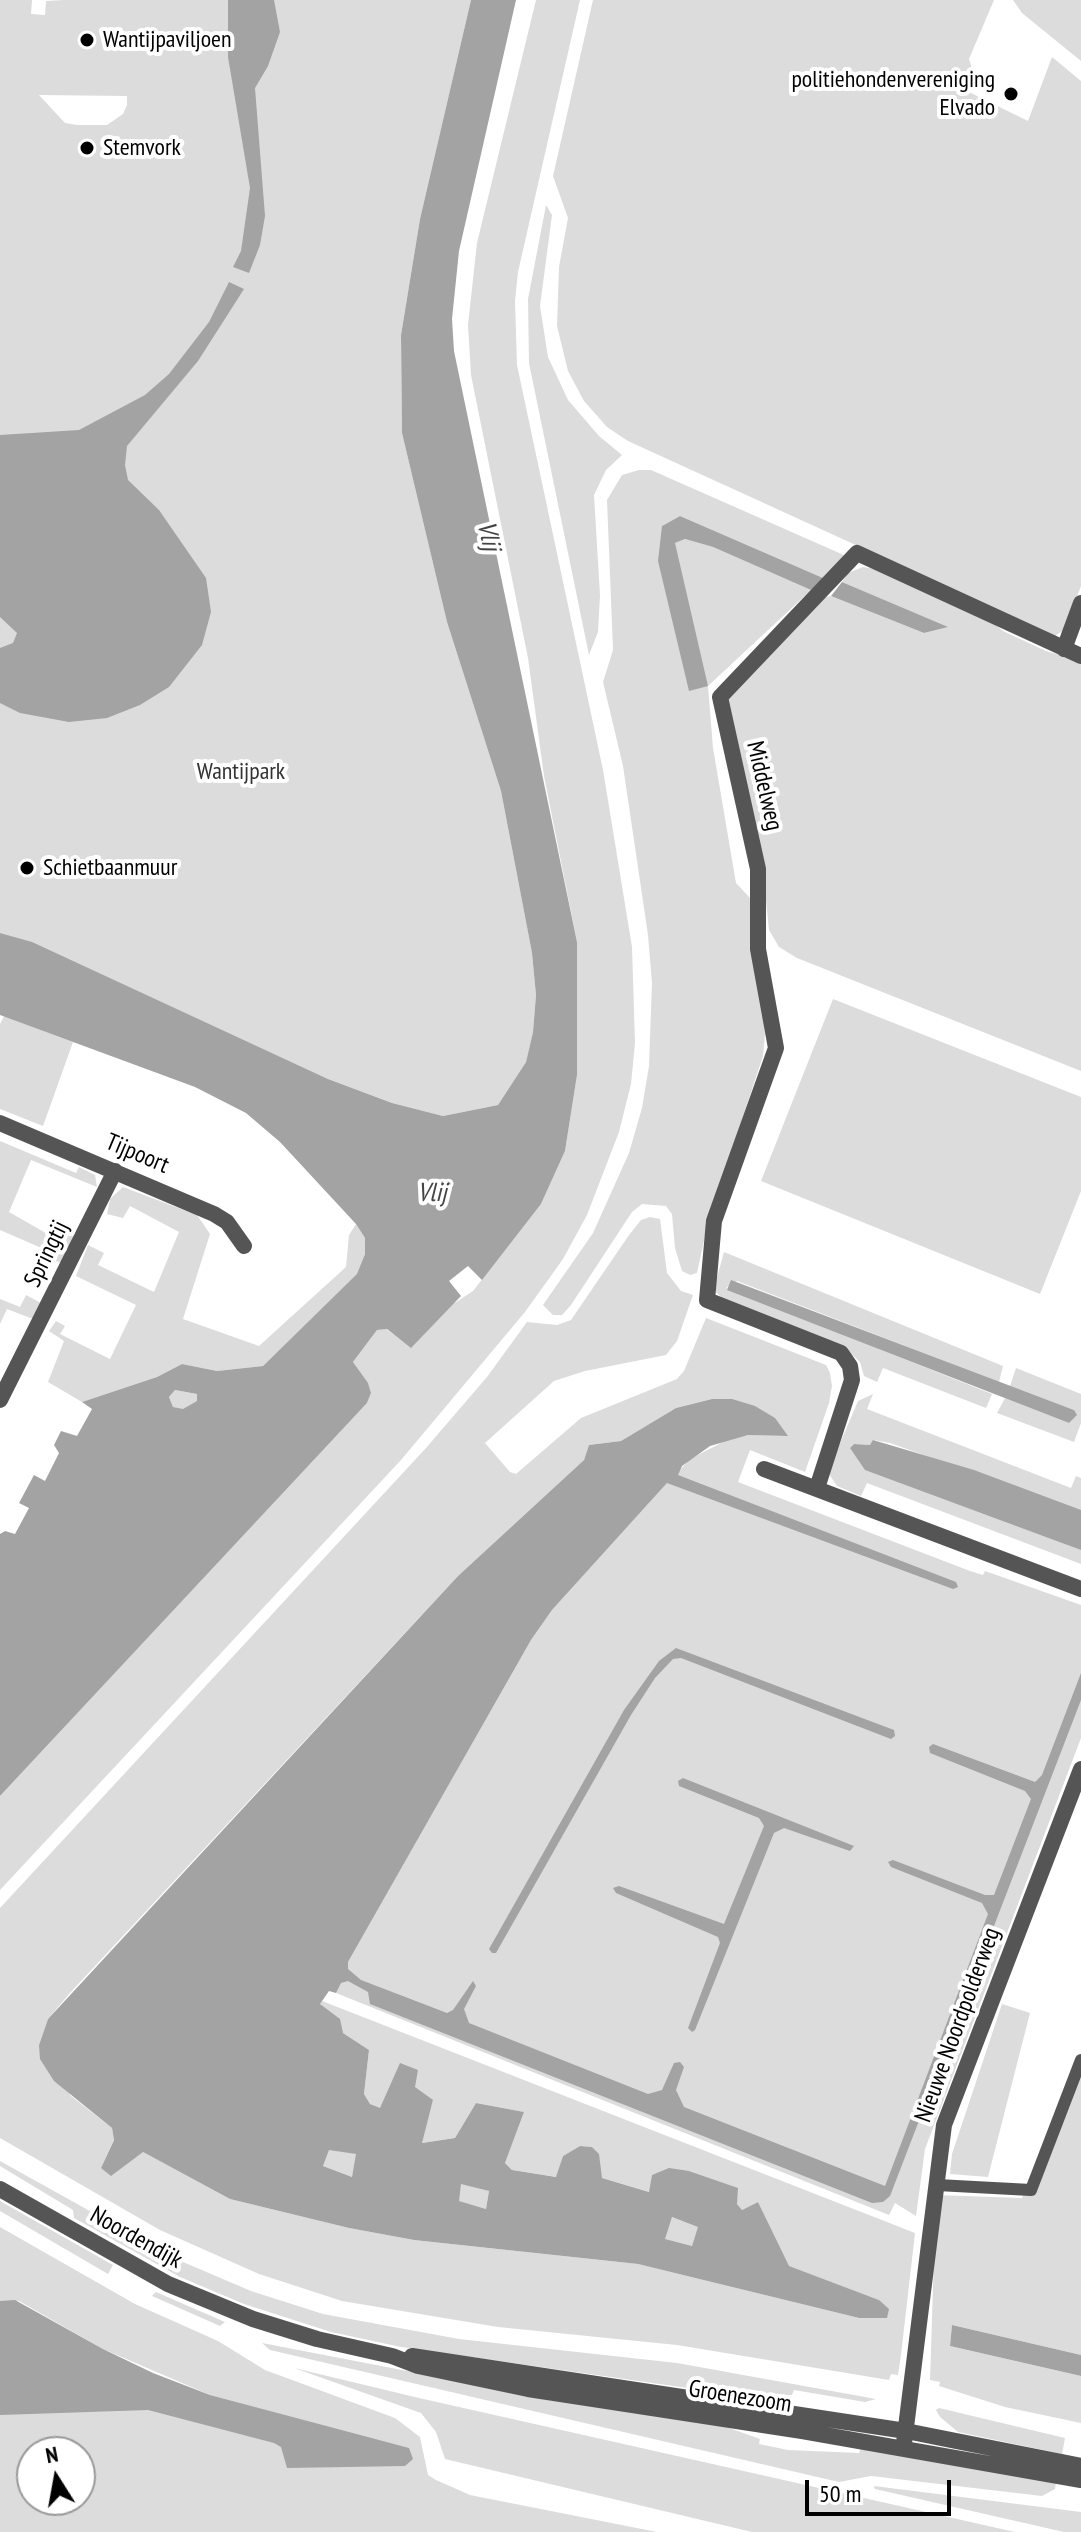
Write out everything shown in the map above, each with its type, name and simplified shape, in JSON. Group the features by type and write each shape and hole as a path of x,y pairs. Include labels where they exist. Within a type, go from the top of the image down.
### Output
{"street":[{"name":"Middelweg","path":"817,1488 852,1380 850,1366 841,1353 707,1300 714,1221 776,1048 758,949 758,869 720,697 857,553 1081,656"},
{"path":"1064,649 1081,603"},
{"name":"Tijpoort","path":"0,1123 214,1214 227,1222 244,1246"},
{"name":"Springtij","path":"0,1400 115,1171"},
{"path":"764,1469 1081,1589"},
{"name":"Nieuwe Noordpolderweg","path":"903,2450 944,2125 1081,1769"},
{"path":"937,2185 1031,2190 1081,2060"},
{"name":"Noordendijk","path":"0,2189 168,2284 253,2319"},
{"name":"Groenezoom","path":"253,2319 317,2339 392,2356 418,2366 528,2389 802,2431 1081,2480"},
{"name":"Groenezoom","path":"392,2356 421,2356 906,2431 1081,2466"}],"green space":[{"name":"Wantijpark","path":"0,0 32,0 31,14 45,15 46,1 64,0 471,0 420,219 401,335 402,433 447,622 501,791 532,953 536,995 533,1032 526,1062 498,1105 443,1116 392,1103 328,1079 32,943 0,933","holes":["39,95 127,96 123,114 107,125 77,125 65,123"]},
{"path":"536,0 580,0 518,272 515,301 517,365 603,770 632,947 635,1043 631,1084 619,1132 587,1215 563,1259 525,1312 401,1460 0,1890 0,1796 367,1403 371,1393 368,1384 353,1362 377,1330 386,1329 411,1347 444,1310 473,1291 541,1204 565,1151 577,1075 577,942 544,776 528,658 471,375 468,325 477,243"},
{"path":"593,0 994,0 969,59 975,78 969,92 1028,121 1052,57 1081,81 1081,586 1064,630 1055,636 628,441 607,427 584,401 568,371 557,326 559,267 568,218 553,176"},
{"path":"1013,0 1081,0 1081,61 1022,13"},
{"path":"546,205 552,215 540,306 548,357 568,400 599,436 622,455 606,470 594,495 600,595 598,632 589,655 529,363 528,299"},
{"path":"651,470 846,556 823,578 680,516 662,526 676,556 675,543 685,539 713,547 811,590 708,686 713,748 736,883 750,898 765,1034 763,1056 708,1222 697,1273 690,1275 682,1271 675,1248 672,1214 666,1206 642,1204 632,1212 571,1305 562,1315 553,1315 543,1305 593,1233 629,1153 642,1108 649,1066 652,983 648,935 623,766 603,682 613,650 607,500 622,475"},
{"path":"863,567 882,570 991,621 1003,631 1046,651 1081,661 1081,1071 797,958 779,947 769,930 761,852 721,684 821,598 831,596 924,633 947,627 842,582 848,573"},
{"path":"833,999 1081,1097 1081,1191 1040,1294 761,1181"},
{"path":"4,1016 73,1042 43,1126 0,1109 0,1024"},
{"path":"0,1141 76,1173 79,1167 95,1175 97,1187 31,1160 9,1212 51,1236 58,1229 73,1236 62,1263 47,1258 46,1250 0,1230"},
{"path":"123,1187 197,1215 210,1234 183,1319 259,1346 346,1267 349,1235 356,1224 365,1238 365,1254 358,1274 263,1366 217,1371 182,1364 157,1377 82,1402 48,1382 64,1341 49,1331 56,1321 65,1326 60,1334 110,1359 136,1305 76,1276 88,1245 104,1253 98,1265 154,1292 179,1232 130,1206 123,1218 107,1214 110,1199"},
{"path":"650,1217 660,1219 667,1273 681,1291 693,1295 677,1341 666,1355 585,1371 554,1381 485,1443 510,1472 516,1474 581,1418 677,1379 684,1371 706,1318 826,1365 830,1373 832,1386 829,1403 805,1472 750,1450 738,1482 970,1571 983,1575 985,1571 1081,1605 1081,1738 925,2149 916,2216 895,2203 889,2215 336,1993 348,1962 531,1640 552,1610 667,1483 674,1483 677,1473 690,1459 729,1439 748,1435 787,1436 712,1399 676,1408 621,1441 589,1445 584,1460 458,1576 69,1994 48,2019 39,2045 71,2096 112,2128 114,2139 101,2168 143,2152 230,2199 349,2228 414,2240 638,2264 859,2318 879,2300 788,2266 758,2202 742,2210 737,2204 737,2188 689,2171 652,2175 650,2192 602,2178 592,2147 580,2146 563,2156 557,2177 512,2170 505,2163 524,2112 476,2103 455,2138 421,2143 433,2100 380,2109 370,2104 364,2094 369,2050 343,2033 320,2004 322,2001 915,2233 898,2375 891,2374 889,2380 677,2345 498,2327 342,2301 259,2274 160,2230 0,2138 0,1908 426,1448 487,1377 527,1322 557,1325 571,1320 629,1235 641,1220"},
{"path":"724,1252 1003,1366 999,1382 737,1281 726,1288 992,1394 986,1408 883,1368 877,1382 864,1376 860,1362 843,1346 722,1298 716,1292 715,1285"},
{"path":"26,1295 41,1303 33,1319 7,1309 0,1324 0,1299 20,1307"},
{"path":"1016,1368 1081,1394 1081,1423 1074,1442 997,1413 1005,1398 1069,1423 1074,1410 1010,1386"},
{"path":"175,1390 197,1394 198,1401 183,1410 173,1407 169,1397"},
{"path":"873,1394 867,1409 1071,1488 1076,1476 1081,1478 1081,1510 1078,1510 890,1443 874,1440 870,1445 854,1444 850,1448 863,1464 1081,1550 1081,1564 867,1483 861,1496 837,1486 829,1474 830,1467 858,1401"},
{"path":"1002,2004 1030,2013 988,2177 950,2174 952,2154"},
{"path":"1081,2072 1081,2355 952,2325 950,2346 1081,2376 1081,2423 1005,2407 939,2386 940,2382 930,2380 936,2195 1022,2198 1030,2175 1041,2174"},
{"path":"329,2149 357,2154 352,2177 323,2166"},
{"path":"0,2161 176,2259 251,2291 323,2314 459,2339 677,2363 876,2399 865,2402 794,2390 792,2395 743,2396 401,2347 331,2332 244,2304 180,2277 74,2218 73,2210 0,2166"},
{"path":"461,2183 489,2191 486,2209 458,2201"},
{"path":"0,2201 113,2265 108,2274 0,2211"},
{"path":"672,2217 699,2227 692,2246 664,2239"},
{"path":"0,2227 135,2304 218,2341 265,2370 395,2418 420,2437 428,2475 436,2480 470,2495 657,2532 0,2532 0,2413 164,2406 412,2450 210,2395 103,2349 19,2301 0,2301"},
{"path":"156,2292 225,2322 220,2326 152,2296"},
{"path":"262,2343 480,2385 718,2424 760,2439 759,2444 788,2450 859,2453 861,2448 1056,2482 1055,2489 1042,2496 871,2476 839,2482 270,2350"},
{"path":"294,2368 1015,2532 752,2532 445,2459 436,2432 421,2413"},
{"path":"939,2408 1065,2438 1062,2454 958,2432 940,2417 936,2410"},
{"path":"874,2486 1081,2512 1081,2532 1064,2532 875,2489"}],"water":[{"path":"228,0 274,0 280,32 268,66 255,88 265,216 260,245 249,273 233,267 241,251 250,188 228,57"},
{"name":"Vlij","path":"471,0 516,0 459,251 452,319 454,351 577,942 577,1075 565,1151 541,1204 482,1280 468,1266 449,1281 461,1296 411,1348 387,1329 377,1330 353,1362 368,1383 371,1393 367,1403 0,1796 0,1534 5,1531 15,1534 29,1508 19,1503 34,1475 45,1481 59,1453 54,1445 61,1431 77,1436 92,1409 82,1402 157,1377 182,1364 217,1371 263,1366 357,1274 365,1254 365,1238 356,1224 280,1142 246,1113 195,1087 0,1015 0,933 32,942 328,1079 392,1103 443,1116 498,1105 526,1062 533,1032 536,995 532,953 501,791 447,622 402,433 401,335 420,219","holes":["175,1390 197,1394 197,1401 183,1409 173,1407 169,1397"]},
{"path":"229,282 244,289 198,361 127,446 125,465 128,480 159,510 206,578 211,612 202,645 169,687 140,705 107,718 69,722 20,713 0,703 0,648 13,643 17,633 0,617 0,435 79,430 145,395 169,374 209,322"},
{"path":"680,516 823,578 811,590 713,547 685,539 675,543 708,686 689,691 658,561 662,526"},
{"path":"842,582 948,627 924,633 831,596"},
{"path":"731,1280 1074,1410 1077,1415 1069,1423 727,1290"},
{"path":"712,1399 732,1399 755,1406 775,1418 788,1436 748,1435 710,1446 682,1466 678,1475 956,1582 958,1587 953,1589 667,1483 552,1610 531,1640 348,1962 348,1969 361,1980 447,2013 453,2010 473,1981 476,1986 464,2009 469,2023 648,2094 662,2090 674,2063 680,2062 684,2067 676,2090 684,2107 885,2186 988,1914 982,1903 891,1867 888,1862 893,1860 985,1895 994,1895 1031,1799 1025,1791 930,1753 929,1747 933,1744 1035,1782 1042,1775 1081,1673 1081,1700 890,2196 883,2202 872,2203 370,2004 368,1992 348,1981 341,1983 336,1993 329,1991 320,2004 340,2019 343,2033 369,2050 364,2094 370,2104 380,2108 400,2063 418,2070 415,2087 433,2100 422,2143 455,2138 476,2103 524,2112 505,2163 512,2170 556,2177 563,2156 580,2146 592,2147 599,2154 602,2178 649,2192 652,2175 669,2168 689,2171 738,2188 737,2204 742,2210 758,2202 789,2266 879,2300 889,2309 887,2318 859,2318 638,2264 414,2240 349,2228 230,2199 143,2152 111,2176 101,2168 114,2140 112,2128 54,2081 40,2059 39,2045 48,2019 458,1576 584,1460 589,1445 621,1441 676,1408","holes":["329,2150 356,2154 352,2177 323,2166","461,2184 489,2191 486,2209 459,2201","672,2217 698,2227 692,2246 665,2239"]},
{"path":"873,1440 974,1470 1081,1510 1081,1550 865,1470 850,1448 854,1444 870,1445"},
{"path":"676,1648 894,1730 895,1736 891,1739 681,1658 673,1659 655,1678 631,1715 496,1953 492,1953 489,1949 624,1710 659,1661"},
{"path":"683,1778 854,1846 850,1851 784,1828 774,1833 692,2032 688,2028 720,1943 718,1937 616,1893 613,1888 619,1886 724,1924 764,1826 759,1818 679,1786 678,1781"},
{"path":"15,2300 153,2373 210,2395 409,2448 413,2459 405,2466 287,2468 281,2447 274,2443 148,2410 0,2415 0,2301"},
{"path":"952,2325 1081,2355 1081,2376 950,2346"}],"place":[{"name":"Wantijpaviljoen","path":"87,40"},
{"name":"politiehondenvereniging Elvado","path":"1011,94"},
{"name":"Stemvork","path":"87,148"},
{"name":"Schietbaanmuur","path":"27,868"}]}
